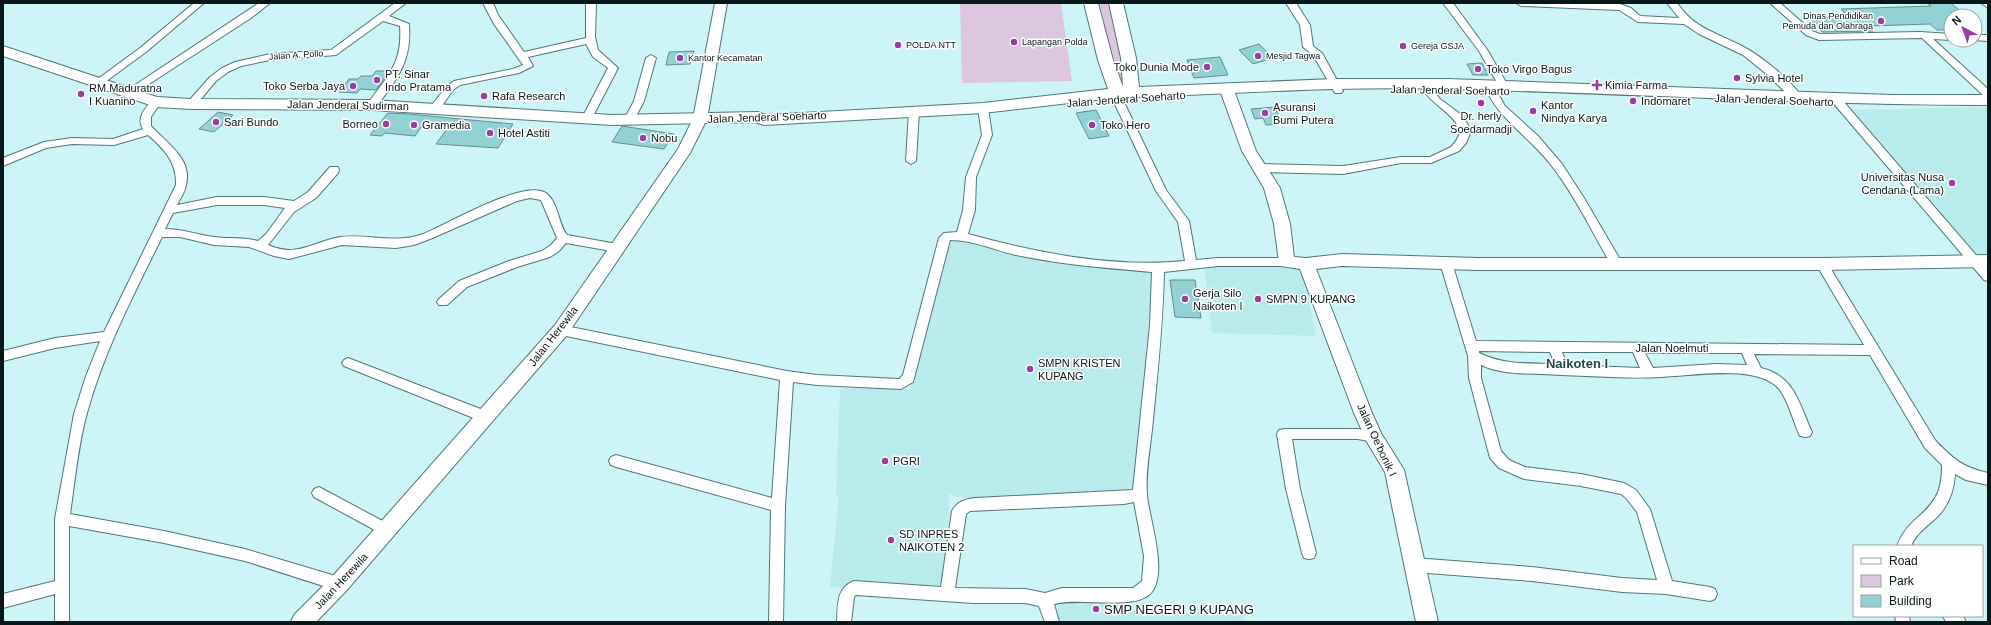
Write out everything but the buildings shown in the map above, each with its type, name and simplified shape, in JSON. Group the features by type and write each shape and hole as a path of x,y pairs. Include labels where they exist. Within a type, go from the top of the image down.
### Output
{"main road":[{"path":"1082,101 1101,82 1100,44 1091,3"},
{"path":"1116,3 1126,45 1140,78 1155,95"},
{"path":"1100,44 1123,95"},
{"path":"1123,95 1126,45"},
{"name":"Jalan Jenderal Sudirman","path":"3,50 156,102 191,104 372,105 612,120 630,118 700,122"},
{"name":"Jalan Jenderal Soeharto","path":"1155,95 1336,87 1448,84 1498,88 1799,99 1988,100"},
{"name":"Jalan Jenderal Soeharto","path":"700,122 755,124 764,120 1116,99 1123,95 1228,93 1307,90 1336,87 1427,89 1498,88"},
{"name":"Jalan Jenderal Soeharto","path":"1799,99 1839,103 1894,103 1898,100"},
{"path":"612,120 622,124 700,122"}],"street":[{"path":"98,83 143,50 199,3"},
{"path":"129,93 248,16 265,3"},
{"name":"Jalan A. Pollo","path":"191,104 213,78 231,67 270,57 333,53 401,3"},
{"path":"435,108 450,88 457,83 525,68 528,64 495,19 488,3"},
{"path":"587,118 613,68 600,59 594,52 590,40 591,3"},
{"name":"Jalan Herewila","path":"302,622 339,584 387,530 561,330 686,150 700,122 720,3"},
{"path":"1291,3 1305,25 1308,47 1317,53 1336,87"},
{"path":"1448,3 1483,51 1506,110 1536,140 1557,166 1586,210 1616,263"},
{"path":"1521,3 1620,7 1628,10 1638,19 1686,21"},
{"path":"1672,3 1686,21 1708,36 1740,49 1799,99"},
{"path":"1775,3 1809,33 1819,37 1943,37"},
{"path":"372,105 403,61 405,52 405,25 381,18"},
{"path":"1925,36 1988,94"},
{"path":"522,55 590,40"},
{"path":"630,118 639,101 651,58"},
{"path":"1260,168 1343,170 1401,160 1431,160 1439,158 1455,149 1461,143 1466,130 1460,118 1434,100 1427,89"},
{"path":"1228,93 1244,139 1272,188 1277,204 1287,262"},
{"path":"1123,95 1161,191 1183,221 1191,264"},
{"path":"62,622 60,586 62,519 80,414 92,376 108,336 181,185 181,172 177,160 166,145 148,131 145,118 148,111 156,102"},
{"path":"1839,103 1982,261 1988,277"},
{"path":"962,236 969,210 969,190 971,177 987,135 983,108"},
{"path":"911,161 914,111"},
{"path":"3,162 19,154 44,145 72,141 114,142 148,131"},
{"path":"260,246 270,237 290,209 312,195 334,170"},
{"path":"157,233 180,233 214,241 249,243 289,255 341,241 406,243 424,238 505,201 533,194 539,194 545,198 558,231 563,238 617,248"},
{"path":"168,210 217,201 264,201 295,205"},
{"path":"561,330 787,376 872,384 901,384 906,382 910,375 924,314 945,238 948,236 962,236 1020,252 1083,262 1158,268 1191,264 1241,261 1306,264 1342,260 1822,264 1982,261"},
{"path":"443,302 463,284 513,264 546,254 555,248 563,238"},
{"path":"1446,262 1473,351 1475,378 1480,401 1495,454 1499,460 1524,473 1581,480 1624,489 1631,494 1643,508 1666,587"},
{"name":"Jalan Oe'bonik I","path":"1306,264 1363,413 1374,437 1394,470 1427,622"},
{"path":"1822,264 1872,350 1930,444 1949,462 1966,474 1988,479"},
{"path":"844,622 846,597 851,588 947,594 1025,596 1045,600 1062,595 1135,595 1144,590 1149,583 1151,556 1140,495 1144,429 1158,313 1158,268"},
{"path":"3,356 35,346 76,339 108,336"},
{"path":"1554,348 1563,370"},
{"name":"Jalan Noelmuti","path":"1473,351 1554,348 1872,350"},
{"path":"1637,348 1649,373"},
{"path":"1746,349 1758,372"},
{"path":"1473,351 1489,364 1502,367 1649,373 1683,372 1711,368 1758,372 1772,377 1783,386 1805,432"},
{"path":"348,363 486,417"},
{"path":"776,622 778,506 787,376"},
{"path":"1309,553 1293,488 1284,434 1358,434 1374,437"},
{"path":"616,461 778,506"},
{"path":"1904,545 1906,537 1916,525 1937,506 1946,491 1949,462"},
{"path":"319,493 387,530"},
{"path":"947,594 959,511 964,507 976,504 1124,498 1140,495"},
{"path":"62,519 164,537 244,555 339,584"},
{"path":"1414,565 1666,587 1710,594"},
{"path":"3,601 60,586"},
{"path":"1045,600 1052,622"}],"shaded area":[{"name":"Universitas Nusa Cendana (Lama)","path":"1988,107 1988,257 1978,257 1853,110"},
{"name":"SMPN KRISTEN KUPANG","path":"959,239 982,247 1058,260 1154,271 1133,492 1007,501 957,497 949,494 947,585 830,587 839,495 836,495 840,388 910,389 919,348 947,245"},
{"name":"SMPN 9 KUPANG","path":"1204,263 1302,266 1316,336 1212,333"},
{"name":"SMP NEGERI 9 KUPANG","path":"1071,599 1107,603 1153,613 1197,612 1243,616 1245,622 1056,622 1054,617 1060,605"}],"green space":[{"name":"Lapangan Polda","path":"960,3 1061,3 1072,81 962,83"},
{"path":"1100,3 1114,3 1127,81 1122,81 1120,77 1106,32"}],"place":[{"name":"Dinas Pendidikan Pemuda dan Olahraga","path":"1881,21"},
{"name":"Lapangan Polda","path":"1014,42"},
{"name":"POLDA NTT","path":"898,45"},
{"name":"Gereja GSJA","path":"1403,46"},
{"name":"Mesjid Tagwa","path":"1258,56"},
{"name":"Kantor Kecamatan","path":"680,58"},
{"name":"Toko Dunia Mode","path":"1207,67"},
{"name":"Toko Virgo Bagus","path":"1478,69"},
{"name":"Sylvia Hotel","path":"1737,78"},
{"name":"PT. Sinar Indo Pratama","path":"377,80"},
{"name":"Kimia Farma","path":"1597,85"},
{"name":"Toko Serba Jaya","path":"353,86"},
{"name":"RM Maduratna I Kuanino","path":"81,94"},
{"name":"Rafa Research","path":"484,96"},
{"name":"Indomaret","path":"1633,101"},
{"name":"Dr. herly Soedarmadji","path":"1481,103"},
{"name":"Kantor Nindya Karya","path":"1533,111"},
{"name":"Asuransi Bumi Putera","path":"1265,113"},
{"name":"Sari Bundo","path":"216,122"},
{"name":"Borneo","path":"386,124"},
{"name":"Gramedia","path":"414,125"},
{"name":"Toko Hero","path":"1092,125"},
{"name":"Hotel Astiti","path":"490,133"},
{"name":"Nobu","path":"643,138"},
{"name":"Universitas Nusa Cendana (Lama)","path":"1952,183"},
{"name":"Gerja Silo Naikoten I","path":"1185,299"},
{"name":"SMPN 9 KUPANG","path":"1258,299"},
{"name":"SMPN KRISTEN KUPANG","path":"1030,369"},
{"name":"PGRI","path":"885,461"},
{"name":"SD INPRES NAIKOTEN 2","path":"891,540"},
{"name":"SMP NEGERI 9 KUPANG","path":"1096,609"}],"district":[{"name":"Naikoten I","path":"1577,363"}]}
